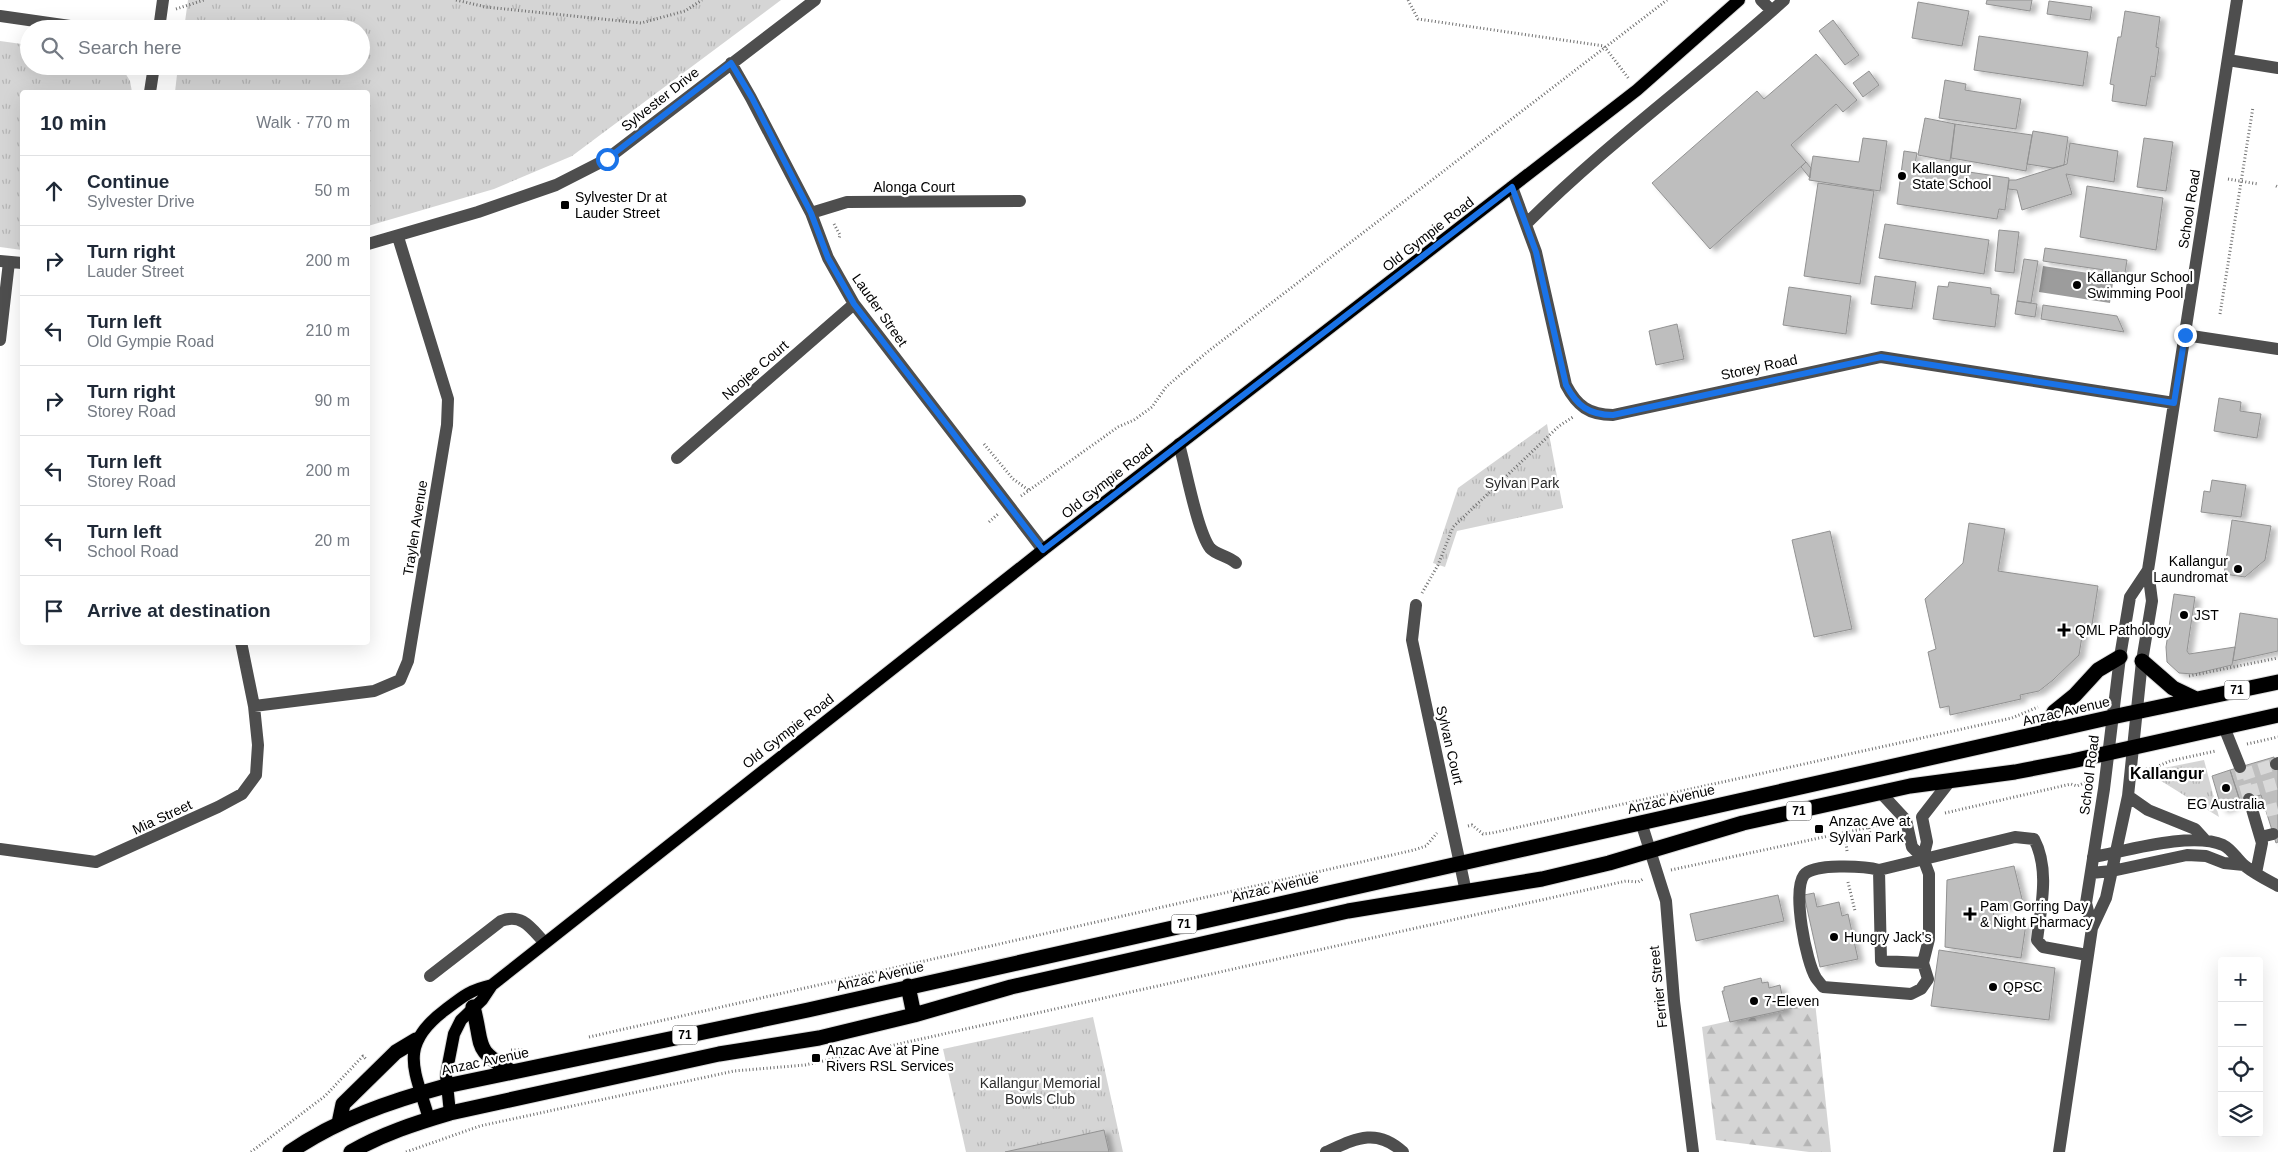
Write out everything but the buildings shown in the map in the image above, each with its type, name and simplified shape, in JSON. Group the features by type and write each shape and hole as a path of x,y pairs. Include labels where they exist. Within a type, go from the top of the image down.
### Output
{"highway":[{"path":"2046,732 2054,712 2075,695 2098,670 2120,656"},
{"path":"2142,661 2173,688 2196,699"},
{"name":"Anzac Avenue","path":"290,1152 339,1123 399,1099 446,1086 908,986 2112,717 2278,682"},
{"name":"71","path":"351,1152 373,1140 450,1113 719,1054 819,1038 914,1015 1010,987 1319,918 1426,897 1542,879 1609,863 1743,823 1880,793 2015,772 2278,715"},
{"path":"908,986 914,1015"},
{"path":"473,1007 482,1049 489,1058 512,1072"},
{"path":"339,1123 343,1104 396,1052 416,1040"}],"main road":[{"name":"Old Gympie Road","path":"450,1113 446,1086 454,1034 461,1020 482,1000 492,985 544,942 1043,550 1637,90 1739,0"},
{"name":"Old Gympie Road","path":"416,1040 435,1018 472,989 492,985"},
{"path":"416,1040 414,1064 429,1119"}],"street":[{"path":"160,20 163,0"},
{"name":"Sylvester Drive","path":"370,244 398,237 556,185 607,159 815,0"},
{"path":"1761,0 1772,11"},
{"path":"1527,223 1559,190 1688,84 1784,0"},
{"name":"School Road","path":"2059,1152 2092,928 2104,905 2117,853 2128,796 2142,661 2152,601 2148,570 2237,0"},
{"path":"0,16 28,20"},
{"path":"2228,60 2278,68"},
{"name":"Lauder Street","path":"731,63 752,98 811,213 828,258 854,304 1043,550"},
{"path":"150,90 153,75"},
{"path":"1512,187 1527,223 1541,272 1566,385 1573,398 1584,410"},
{"name":"Alonga Court","path":"811,213 847,202 1020,201"},
{"name":"Traylen Avenue","path":"254,706 374,691 400,680 408,661 447,425 448,399 398,237"},
{"path":"0,340 4,261 20,263"},
{"name":"Noojee Court","path":"676,458 854,304"},
{"path":"2185,335 2278,349"},
{"name":"Storey Road","path":"1584,410 1598,415 1613,415 1881,357 2174,403"},
{"path":"1180,444 1203,535 1212,550 1230,557 1236,563"},
{"name":"School Road","path":"2092,928 2086,902 2120,656 2130,597 2148,570"},
{"name":"Sylvan Court","path":"1416,605 1412,640 1466,892"},
{"name":"Mia Street","path":"0,849 96,862 201,815 242,794 256,775 258,745 254,706 242,645"},
{"path":"2224,727 2234,747 2240,767"},
{"path":"1923,858 1927,842 1922,817 1950,781"},
{"path":"1880,793 1906,820 1912,847 1923,858 1929,874 1929,939 1923,963 1928,979 1920,989 1911,994 1823,987 1815,977 1805,941 1799,899 1800,884 1804,875 1809,871 1835,867 1867,866 1879,870 1923,858 2016,837 2034,839 2041,852 2044,885 2038,940 2043,947 2087,955"},
{"path":"2128,796 2148,810 2195,829 2205,840"},
{"path":"2249,798 2260,813 2267,836 2256,873"},
{"name":"Ferrier Street","path":"1641,822 1666,901 1674,1001 1693,1152"},
{"path":"2093,857 2165,844 2205,840 2223,845 2233,851 2244,865 2278,886"},
{"path":"2091,873 2112,871 2187,856 2206,856 2224,863 2244,865"},
{"path":"1879,870 1881,961 1923,963"},
{"path":"430,976 501,921 510,918 518,918 525,922 544,942"},
{"path":"1326,1152 1350,1140 1373,1137 1394,1144 1403,1152"}],"path":[{"path":"161,14 204,0"},
{"path":"459,0 486,7 640,23 685,11 702,0"},
{"path":"1408,0 1418,19 1604,46 1637,90"},
{"path":"989,522 1118,427 1134,420 1152,407 1166,388 1206,353 1604,46 1667,0"},
{"path":"2220,314 2253,107"},
{"path":"2228,179 2258,184"},
{"path":"826,207 840,235 838,245"},
{"path":"1416,605 1438,565 1452,527 1559,426 1584,410"},
{"path":"978,436 1012,479 1031,491"},
{"path":"2186,676 2278,658"},
{"path":"588,1037 1414,850 1426,846 1437,833 1454,829 1472,825 1483,834 1492,833 2012,718 2044,704"},
{"path":"2149,768 2154,768 2170,761 2278,737"},
{"path":"1922,817 2071,784 2077,786 2082,782"},
{"path":"406,1152 480,1126 734,1071 805,1065 1626,881 1638,882 1658,874 1868,826 1906,820"},
{"path":"482,1049 497,1040 512,1050 530,1050"},
{"path":"251,1152 325,1096 363,1056 378,1069"}],"green space":[{"path":"188,0 781,0 572,156 494,189 370,225 370,90 175,90 177,75 370,75 370,20 185,20"},
{"path":"0,41 20,44 20,75 126,75 132,90 20,90 20,250 0,247"},
{"name":"Sylvan Park","path":"1547,424 1563,508 1457,531 1445,567 1433,563 1458,488"},
{"path":"2204,760 2219,817 2158,779 2159,772 2164,768"},
{"path":"1815,1002 1831,1152 1809,1152 1716,1140 1702,1027"},
{"name":"Kallangur Memorial Bowls Club","path":"1093,1017 1123,1152 966,1152 943,1049"}],"shaded area":[{"name":"Kallangur School Swimming Pool","path":"2043,266 2114,277 2110,303 2039,292"}],"tunnel":[{"path":"2242,775 2276,764"},
{"path":"2240,767 2249,799"},
{"path":"2247,792 2278,783"},
{"path":"2266,811 2278,808"}],"place":[{"name":"Kallangur State School","path":"1902,176"},
{"name":"Sylvester Dr at Lauder Street","path":"565,205"},
{"name":"Kallangur School Swimming Pool","path":"2077,285"},
{"name":"Kallangur Laundromat","path":"2238,569"},
{"name":"JST","path":"2184,615"},
{"name":"QML Pathology","path":"2064,630"},
{"name":"EG Australia","path":"2226,788"},
{"name":"Anzac Ave at Sylvan Park","path":"1819,829"},
{"name":"Pam Gorring Day & Night Pharmacy","path":"1970,914"},
{"name":"Hungry Jack's","path":"1834,937"},
{"name":"QPSC","path":"1993,987"},
{"name":"7-Eleven","path":"1754,1001"},
{"name":"Anzac Ave at Pine Rivers RSL Services","path":"816,1058"}],"district":[{"name":"Kallangur","path":"2167,773"}],"route":[{"path":"607,159 731,63 752,98 811,213 828,258 854,304 1043,550 1512,187 1527,223 1536,252 1566,385 1573,398 1584,410 1598,415 1613,415 1881,357 2174,403 2185,335"}]}
